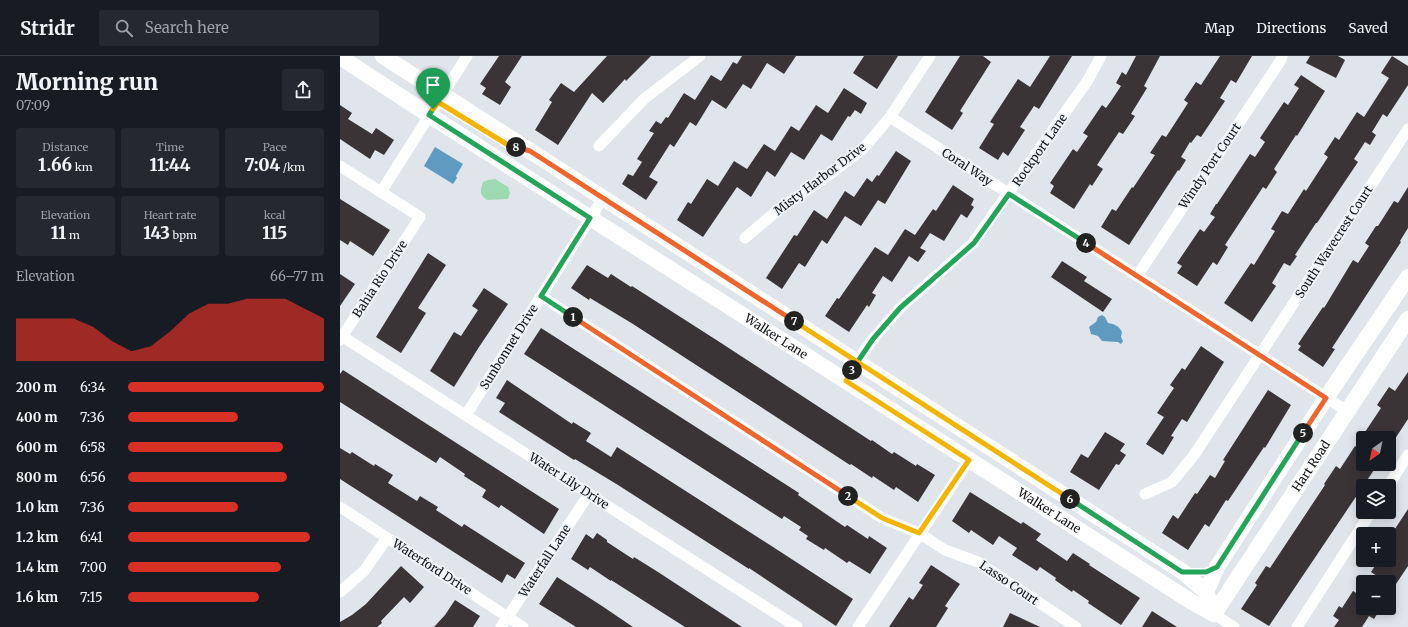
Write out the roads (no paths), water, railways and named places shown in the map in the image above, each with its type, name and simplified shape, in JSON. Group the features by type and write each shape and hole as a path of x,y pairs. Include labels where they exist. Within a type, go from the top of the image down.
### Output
{"street":[{"name":"Walker Lane","path":"384,56 436,105 590,218 772,334 851,372 1182,572 1206,592"},
{"path":"340,166 381,192 467,56"},
{"path":"599,146 644,99 700,56"},
{"name":"Misty Harbor Drive","path":"745,238 779,209 821,181 863,149 890,117 930,56"},
{"name":"Rockport Lane","path":"851,372 873,339 900,308 974,243 1088,80 1101,56"},
{"name":"Windy Port Court","path":"1137,276 1281,60 1282,56"},
{"name":"Walker Lane","path":"342,58 530,151 601,201 697,258 969,460 1192,602 1214,614"},
{"name":"Coral Way","path":"890,117 1347,411"},
{"name":"South Wavecrest Court","path":"1145,494 1172,482 1194,455 1408,129"},
{"name":"Bahia Rio Drive","path":"341,337 420,217 381,192"},
{"name":"Sunbonnet Drive","path":"466,415 601,201"},
{"name":"Hart Road","path":"1206,592 1217,567 1326,398 1408,277"},
{"name":"Lasso Court","path":"541,296 882,518 919,533 944,550 978,562 1064,624 1076,627"},
{"name":"Hart Road","path":"1214,614 1408,318"},
{"name":"Water Lily Drive","path":"341,337 466,415 797,627"},
{"path":"1393,479 1408,455"},
{"path":"858,627 919,533 969,460"},
{"name":"Waterfall Lane","path":"501,627 589,494"},
{"name":"Waterford Drive","path":"340,507 523,627"},
{"path":"1297,627 1366,519"},
{"path":"340,592 364,572 387,538"},
{"path":"1182,572 1206,572 1217,567"},
{"path":"1206,592 1214,614 1234,627"}],"water":[{"path":"435,147 463,164 453,184 424,166"},
{"path":"1102,315 1108,323 1120,328 1123,341 1121,344 1118,342 1102,341 1098,336 1091,334 1089,327 1096,322 1098,317"}]}
